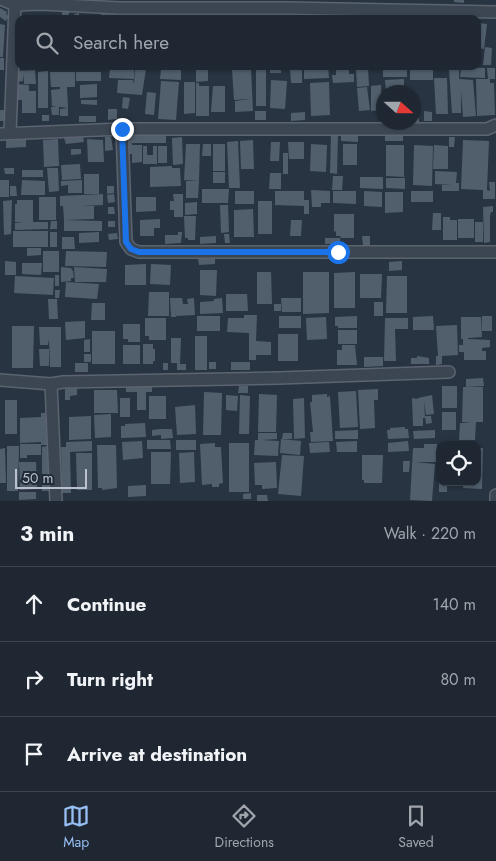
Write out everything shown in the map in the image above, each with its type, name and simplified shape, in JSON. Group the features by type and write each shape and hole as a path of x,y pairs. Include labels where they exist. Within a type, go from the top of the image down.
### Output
{"street":[{"path":"3,0 15,5 123,4 496,12"},
{"path":"15,5 5,134 122,129 486,129 496,125"},
{"path":"122,129 126,242 131,249 139,252 496,252"},
{"path":"0,370 0,380 51,384 63,382 279,378 449,372"},
{"path":"51,384 56,501"},
{"path":"496,495 496,501"}],"building":[{"path":"454,0 464,0 464,3 454,2"},
{"path":"0,8 7,12 6,14 9,16 6,21 0,17"},
{"path":"62,11 69,11 69,15 62,15"},
{"path":"157,11 177,11 177,15 157,15"},
{"path":"268,11 277,11 277,15 268,15"},
{"path":"344,12 355,12 355,15 344,15"},
{"path":"101,13 115,13 115,15 101,15"},
{"path":"198,13 209,13 209,15 198,15"},
{"path":"280,13 289,13 289,15 280,15"},
{"path":"318,13 329,13 329,15 318,15"},
{"path":"481,23 487,24 484,49 481,49"},
{"path":"0,24 5,25 3,57 0,57"},
{"path":"485,47 492,48 491,65 483,65"},
{"path":"0,58 4,58 4,70 0,70"},
{"path":"481,68 485,68 485,78 460,77 461,70 481,70"},
{"path":"487,68 495,68 495,79 490,79 490,83 494,83 495,115 477,116 476,79 488,79"},
{"path":"35,70 36,84 24,84 24,74 23,81 16,82 16,71"},
{"path":"110,70 134,70 134,79 109,78"},
{"path":"135,70 146,70 142,95 117,93 118,80 133,80 134,84"},
{"path":"161,70 181,70 181,80 160,79"},
{"path":"196,70 208,70 208,81 196,82"},
{"path":"232,70 251,70 253,111 235,112 235,101 250,99 234,100"},
{"path":"256,70 266,70 266,106 256,106"},
{"path":"270,70 281,70 281,73 270,73"},
{"path":"290,70 302,70 302,83 291,83"},
{"path":"304,70 328,70 329,78 304,79"},
{"path":"336,70 349,70 349,74 354,74 354,82 333,83 332,75 336,75"},
{"path":"356,70 368,70 369,86 357,87"},
{"path":"383,70 407,70 407,77 383,77"},
{"path":"410,70 433,70 433,80 410,80"},
{"path":"449,70 459,70 459,79 473,80 476,116 463,117 461,91 461,113 452,113"},
{"path":"48,71 48,108 38,108 38,72"},
{"path":"50,72 75,72 75,87 67,87 68,108 52,106 51,90 60,89 60,87 51,87"},
{"path":"76,72 101,72 101,81 76,81"},
{"path":"434,78 447,78 448,114 436,114"},
{"path":"404,79 404,85 385,85 385,80"},
{"path":"271,80 287,81 285,109 270,108"},
{"path":"161,81 179,82 176,120 158,119"},
{"path":"184,82 195,82 195,113 184,114"},
{"path":"329,82 330,115 311,116 310,83"},
{"path":"196,83 199,83 199,86 209,86 209,116 196,116"},
{"path":"16,84 29,85 29,91 36,91 36,113 22,113 22,100 16,100"},
{"path":"97,84 97,97 80,98 80,85"},
{"path":"213,86 225,86 225,112 211,112"},
{"path":"371,86 376,86 376,111 371,111"},
{"path":"367,87 370,110 359,111 357,88"},
{"path":"147,92 156,93 154,115 145,114"},
{"path":"123,97 130,98 128,109 122,108"},
{"path":"81,100 97,100 97,105 81,104"},
{"path":"59,106 59,115 52,115 51,107"},
{"path":"68,108 68,116 60,116 60,109"},
{"path":"108,109 117,109 117,119 108,120"},
{"path":"0,110 4,110 4,121 0,121"},
{"path":"255,111 266,111 266,120 255,120"},
{"path":"424,111 432,112 432,121 424,121"},
{"path":"305,112 305,120 291,121 291,113"},
{"path":"42,115 49,115 49,121 42,121"},
{"path":"79,116 96,116 96,122 79,122"},
{"path":"341,133 358,134 358,142 341,141"},
{"path":"331,134 338,134 337,174 330,173"},
{"path":"63,135 83,136 84,142 66,144"},
{"path":"125,135 166,135 166,143 132,143 132,145 142,145 142,162 132,163 132,154 126,154"},
{"path":"385,135 403,135 403,141 385,141"},
{"path":"111,136 113,150 105,151 105,137"},
{"path":"182,137 183,164 173,165 172,138"},
{"path":"449,137 455,137 454,147 449,147"},
{"path":"26,139 26,147 6,148 6,140"},
{"path":"58,139 59,166 44,167 43,140"},
{"path":"87,139 103,140 104,162 88,162"},
{"path":"253,140 254,169 241,169 240,141"},
{"path":"463,140 489,141 487,190 490,191 489,182 495,182 495,199 483,199 483,190 461,189"},
{"path":"238,141 240,188 229,188 227,142"},
{"path":"271,142 280,142 279,161 270,161"},
{"path":"288,142 304,142 304,159 289,159"},
{"path":"186,144 200,144 199,181 184,180"},
{"path":"203,144 211,144 211,156 202,156"},
{"path":"213,144 225,144 225,171 213,171"},
{"path":"311,144 327,145 326,172 310,171"},
{"path":"343,144 357,144 357,165 343,165"},
{"path":"386,145 404,145 404,177 386,176"},
{"path":"414,145 433,146 432,186 413,185"},
{"path":"434,145 448,146 448,169 433,169"},
{"path":"143,146 147,146 147,155 153,155 153,146 157,146 157,164 143,164"},
{"path":"158,146 167,146 167,163 158,163"},
{"path":"71,149 81,149 81,154 71,155"},
{"path":"283,153 288,153 288,174 283,174"},
{"path":"80,164 81,179 62,180 61,165"},
{"path":"172,166 172,168 180,168 181,186 150,187 150,167"},
{"path":"4,168 14,168 14,174 5,174"},
{"path":"47,168 58,168 59,191 49,192"},
{"path":"22,170 43,170 43,177 22,177"},
{"path":"435,171 457,172 456,183 459,183 459,191 442,191 442,185 452,185 435,184"},
{"path":"213,172 225,172 225,183 213,183"},
{"path":"270,173 281,173 281,189 269,189"},
{"path":"84,174 99,174 99,194 84,194"},
{"path":"333,176 343,176 342,190 332,190"},
{"path":"360,177 383,177 383,189 360,188"},
{"path":"386,178 405,178 405,189 386,188"},
{"path":"0,180 9,180 9,197 0,197"},
{"path":"22,180 45,181 45,195 21,195"},
{"path":"82,180 82,193 68,193 68,185 61,186 61,181"},
{"path":"186,181 199,181 198,198 186,198"},
{"path":"10,186 16,186 17,196 10,196"},
{"path":"107,186 114,186 114,193 107,194"},
{"path":"202,189 229,189 228,203 202,203"},
{"path":"311,190 330,191 330,203 321,203 321,207 312,207"},
{"path":"235,191 254,191 254,204 235,204"},
{"path":"275,191 304,191 304,200 309,200 309,214 304,214 304,206 275,205"},
{"path":"333,191 356,191 356,204 333,203"},
{"path":"364,191 382,192 382,207 364,206"},
{"path":"411,191 433,191 433,202 411,202"},
{"path":"385,192 403,192 403,212 385,213"},
{"path":"103,194 103,205 82,206 94,206 94,219 64,220 63,206 60,206 60,196"},
{"path":"114,194 115,202 108,203 107,195"},
{"path":"173,194 183,194 183,217 174,217 174,210 170,210 170,201 174,201"},
{"path":"39,197 56,197 56,220 39,220"},
{"path":"136,197 156,197 156,211 136,212"},
{"path":"12,200 11,234 4,235 3,201"},
{"path":"17,200 33,200 33,222 48,222 48,229 15,230 15,223 23,223 15,222 15,204 17,204"},
{"path":"258,201 272,201 272,234 258,234"},
{"path":"197,202 197,214 185,215 185,203"},
{"path":"220,205 228,205 229,232 221,233"},
{"path":"493,206 493,212 491,212 490,216 490,242 484,243 483,207"},
{"path":"108,207 114,207 115,214 108,214"},
{"path":"253,209 254,237 234,237 234,210"},
{"path":"433,213 441,213 441,230 432,230"},
{"path":"334,214 354,214 354,238 340,238 341,236 336,236 336,231 334,232"},
{"path":"184,216 196,216 195,240 185,238"},
{"path":"443,217 457,220 457,240 443,240"},
{"path":"160,219 160,228 154,228 154,236 140,236 140,220"},
{"path":"458,219 474,219 474,238 458,238"},
{"path":"64,220 102,221 102,231 64,231"},
{"path":"291,220 302,220 301,236 290,236"},
{"path":"51,221 57,221 57,229 50,229"},
{"path":"108,221 115,221 115,227 108,227"},
{"path":"475,222 483,222 483,242 475,242"},
{"path":"13,231 48,231 48,247 13,247"},
{"path":"50,232 57,232 57,247 50,247"},
{"path":"99,232 99,242 79,243 79,233"},
{"path":"178,232 182,232 181,243 165,244 165,235 178,235"},
{"path":"117,233 118,239 109,240 108,234"},
{"path":"224,234 229,234 230,243 225,243"},
{"path":"216,236 216,243 200,244 200,237"},
{"path":"362,236 370,236 370,245 363,245"},
{"path":"62,237 74,237 75,249 62,249"},
{"path":"325,238 340,238 340,244 325,244"},
{"path":"27,248 41,248 41,255 27,256"},
{"path":"43,251 59,251 59,272 43,272"},
{"path":"66,251 107,252 106,267 65,266"},
{"path":"198,258 215,258 215,264 199,265"},
{"path":"5,261 16,262 16,275 5,275"},
{"path":"402,261 402,270 389,271 389,262"},
{"path":"22,263 42,263 41,275 22,274"},
{"path":"146,264 146,285 125,285 125,265"},
{"path":"151,264 171,265 170,285 150,284"},
{"path":"61,267 71,268 74,278 71,278 71,281 61,282"},
{"path":"74,267 107,269 106,282 75,282"},
{"path":"200,270 217,270 216,296 200,295"},
{"path":"257,272 271,272 272,304 257,304"},
{"path":"303,272 329,272 329,313 303,314"},
{"path":"355,272 355,308 334,308 334,273"},
{"path":"360,274 382,274 381,298 360,298"},
{"path":"55,275 59,275 59,286 55,286"},
{"path":"15,276 54,278 53,295 14,293"},
{"path":"387,276 407,276 407,313 386,313"},
{"path":"66,282 99,284 97,299 65,297"},
{"path":"55,290 60,290 59,298 55,298"},
{"path":"149,292 169,292 169,316 148,316"},
{"path":"226,294 247,294 248,311 226,311"},
{"path":"170,298 182,298 183,304 188,304 187,299 194,298 195,315 176,316 175,308 176,317 171,317"},
{"path":"222,298 223,313 200,314 200,302 214,301 214,299"},
{"path":"281,298 301,298 301,312 282,312"},
{"path":"48,299 57,299 58,319 49,319"},
{"path":"374,302 383,302 383,316 374,316"},
{"path":"92,303 105,303 105,320 91,320"},
{"path":"274,304 281,304 281,311 274,311"},
{"path":"244,315 257,315 256,341 271,342 271,355 256,355 256,360 249,360 249,333 227,332 228,318 244,318"},
{"path":"197,316 220,316 220,331 197,331"},
{"path":"279,316 301,316 301,328 279,328"},
{"path":"357,316 357,328 338,328 338,326 335,326 335,317"},
{"path":"433,316 434,330 413,330 413,317"},
{"path":"482,316 492,316 492,331 482,331"},
{"path":"326,317 327,339 307,340 306,318"},
{"path":"461,317 481,317 482,337 468,339 490,340 490,347 482,348 482,351 486,351 486,360 464,360 464,352 459,352 459,345 463,345 463,339 461,339"},
{"path":"145,318 166,318 166,340 149,340 149,336 145,336"},
{"path":"385,318 408,318 408,329 395,329 396,361 384,361"},
{"path":"85,321 85,338 66,340 65,322"},
{"path":"123,324 140,324 140,342 128,342 128,339 123,339"},
{"path":"457,325 458,355 442,356 442,364 436,365 436,356 438,356 436,326"},
{"path":"12,326 34,326 33,368 12,368"},
{"path":"39,327 61,327 61,367 50,367 49,339 48,345 40,345"},
{"path":"338,330 357,330 357,344 338,344"},
{"path":"92,331 115,331 115,364 92,364"},
{"path":"278,334 298,334 298,361 278,361"},
{"path":"195,336 207,336 207,370 195,370"},
{"path":"171,338 181,338 180,364 186,364 186,370 177,370 177,363 171,363"},
{"path":"90,339 90,352 84,352 84,340"},
{"path":"143,344 153,344 155,361 153,361 153,364 143,364"},
{"path":"123,345 140,345 140,364 123,364"},
{"path":"342,345 355,345 357,365 337,365 337,350 342,350"},
{"path":"39,349 49,349 49,366 40,366"},
{"path":"84,354 91,354 91,362 84,362"},
{"path":"417,356 429,358 429,364 411,364 411,358 417,358"},
{"path":"364,357 383,357 383,366 364,367"},
{"path":"209,362 216,362 216,369 209,369"},
{"path":"231,362 250,362 250,370 231,370"},
{"path":"75,363 88,363 88,372 75,372"},
{"path":"163,363 168,363 168,370 163,370"},
{"path":"483,378 484,386 466,387 466,379"},
{"path":"152,383 152,392 146,392 146,410 137,410 137,392 126,392 126,384"},
{"path":"239,386 248,386 248,393 238,393"},
{"path":"442,386 457,386 457,408 442,408"},
{"path":"463,387 483,387 483,422 476,422 475,440 459,440 460,423 471,423 462,422"},
{"path":"77,388 77,395 70,396 70,400 65,400 65,389"},
{"path":"378,389 378,400 374,400 375,428 360,429 358,390"},
{"path":"94,390 117,390 118,413 94,413"},
{"path":"356,391 358,427 340,428 338,392"},
{"path":"204,392 222,393 221,435 203,435"},
{"path":"259,394 277,395 276,432 258,432"},
{"path":"327,394 327,397 330,396 333,441 311,442 310,432 313,432 310,402 312,402 312,395"},
{"path":"226,395 238,396 237,411 226,410"},
{"path":"240,395 250,396 249,434 239,434"},
{"path":"432,395 434,414 426,415 424,401 425,418 423,418 423,426 413,426 412,398 418,399"},
{"path":"149,396 166,396 166,419 149,419"},
{"path":"120,398 130,398 130,417 120,417"},
{"path":"304,398 305,438 294,439 293,399"},
{"path":"5,400 17,400 17,434 5,434"},
{"path":"195,405 196,434 177,435 175,407"},
{"path":"442,412 456,412 456,430 442,430"},
{"path":"41,413 49,413 49,445 41,445 41,442 20,443 20,418 41,417"},
{"path":"111,414 111,437 95,438 94,415"},
{"path":"91,416 91,439 69,440 69,417"},
{"path":"425,416 431,416 432,423 426,424"},
{"path":"145,423 146,437 121,438 121,426"},
{"path":"405,427 405,429 408,429 409,438 388,439 387,430"},
{"path":"172,429 173,438 161,439 161,435 152,436 152,430"},
{"path":"358,430 358,439 335,439 335,431"},
{"path":"435,430 435,438 414,439 413,431"},
{"path":"258,433 277,433 277,439 262,440 279,441 278,456 254,455 255,440 258,440"},
{"path":"283,433 292,433 292,439 282,439"},
{"path":"281,439 301,441 300,455 280,453"},
{"path":"147,440 170,440 171,449 147,449"},
{"path":"176,440 196,440 196,450 176,450"},
{"path":"92,441 92,451 70,452 71,493 62,493 61,447 66,447 66,442"},
{"path":"142,441 143,458 123,460 122,442"},
{"path":"357,441 357,452 337,452 336,442"},
{"path":"408,441 409,451 388,452 388,443"},
{"path":"329,442 330,452 310,453 309,443"},
{"path":"215,443 215,447 221,447 223,483 219,484 219,487 212,487 212,484 202,485 200,444"},
{"path":"229,443 249,443 249,492 229,492"},
{"path":"20,444 41,444 41,455 27,455 27,458 20,458"},
{"path":"424,444 436,444 436,462 415,462 435,464 432,501 410,500 413,448 424,448"},
{"path":"97,445 116,445 117,488 102,490 102,488 98,488"},
{"path":"7,446 19,446 18,491 7,491"},
{"path":"49,446 50,491 42,491 42,447"},
{"path":"5,448 6,483 0,483 0,449"},
{"path":"481,448 483,448 482,489 463,488 463,486 481,486"},
{"path":"151,452 171,452 170,484 151,484"},
{"path":"194,452 195,482 180,483 179,453"},
{"path":"76,453 92,453 92,490 77,490"},
{"path":"282,455 304,456 301,496 278,494"},
{"path":"362,455 383,455 382,483 364,483 364,480 362,480"},
{"path":"403,461 410,461 409,472 403,472"},
{"path":"19,462 36,462 37,489 20,490"},
{"path":"276,462 277,488 262,489 262,485 255,485 254,463"},
{"path":"146,485 146,496 128,497 128,486"},
{"path":"439,486 447,486 447,492 439,492"},
{"path":"19,492 36,492 36,499 19,500"},
{"path":"251,493 251,499 243,499 243,494"},
{"path":"257,495 267,495 268,501 257,501"}],"route":[{"path":"122,129 126,242 131,249 139,252 338,252"}]}
